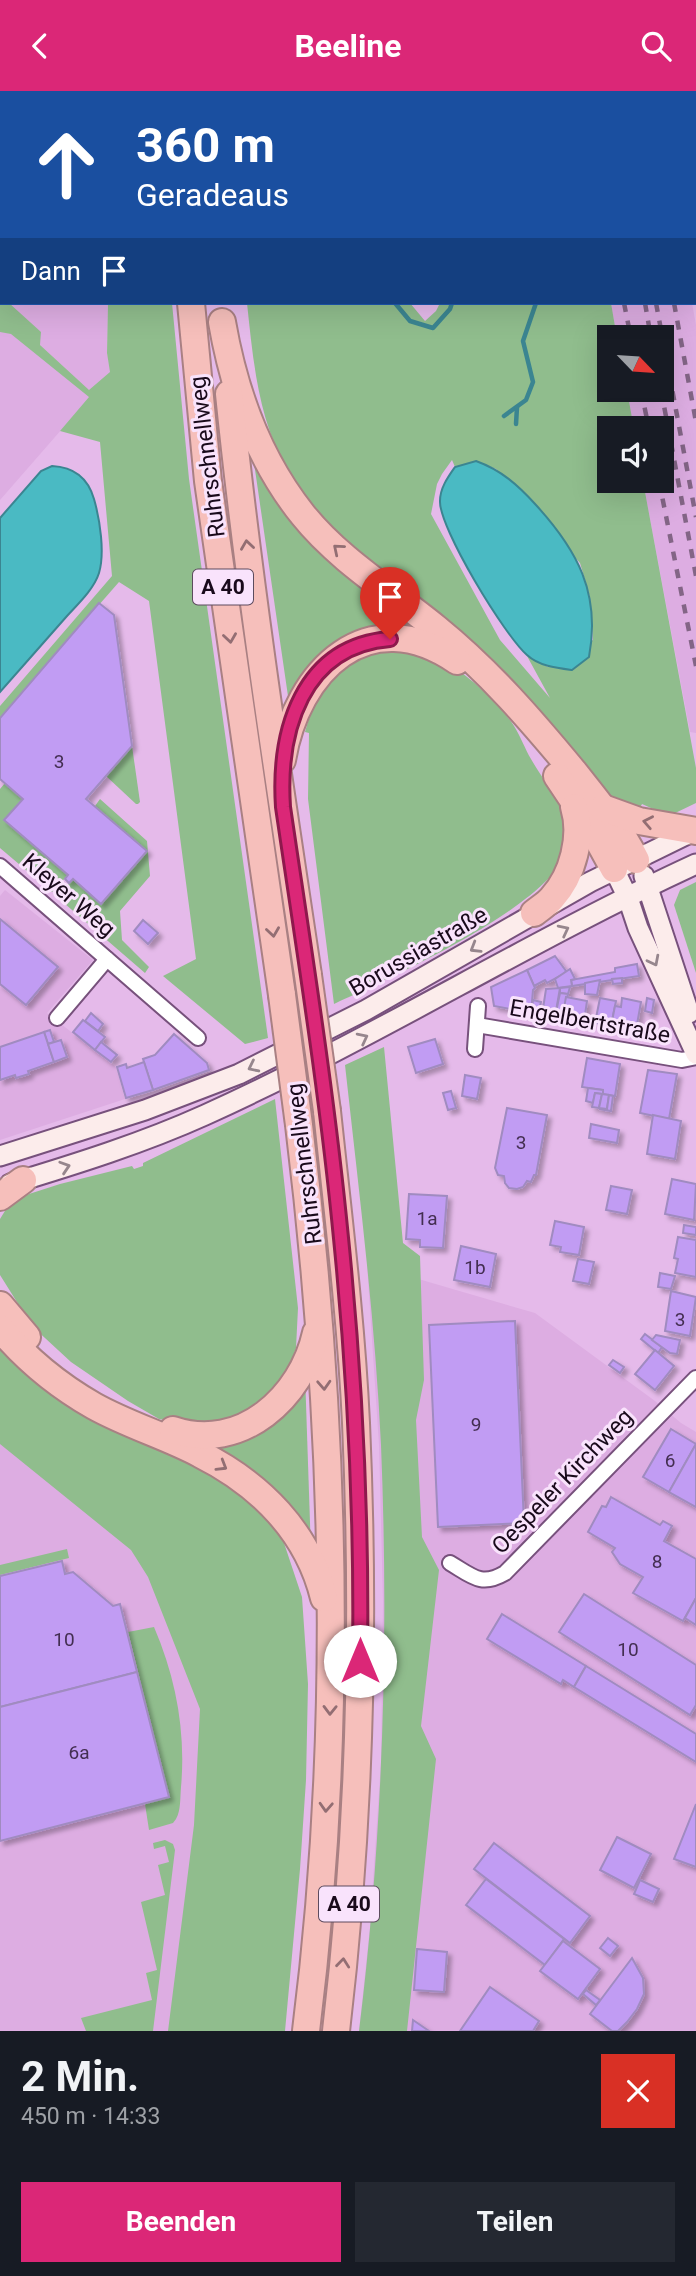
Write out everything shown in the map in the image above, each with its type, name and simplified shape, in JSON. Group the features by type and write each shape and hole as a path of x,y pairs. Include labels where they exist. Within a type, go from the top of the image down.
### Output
{"highway":[{"name":"Ruhrschnellweg","path":"191,305 208,481 282,995 318,1293 330,1489 331,1653 324,1848 306,2031"},
{"name":"Ruhrschnellweg","path":"221,312 239,486 327,1111 341,1236 356,1421 361,1603 359,1730 353,1848 336,2031"},
{"path":"221,312 232,372 257,439 278,479 303,515 334,547 435,627 489,674 535,724 625,838 625,865"},
{"path":"283,807 282,760 285,743 296,709 308,687 325,666 356,646 390,639 408,639 430,645 474,672 495,692 625,865"},
{"path":"534,913 551,899 568,872 572,859 577,839 576,816 570,795"},
{"path":"602,808 639,821 696,831"},
{"path":"0,1197 12,1184"},
{"path":"0,1305 29,1341 75,1379 146,1421 201,1437 232,1431 258,1420 290,1388 312,1349 317,1328 318,1293"},
{"path":"0,1328 21,1351 68,1389 117,1417 201,1454 236,1475 271,1503 300,1541 317,1577 328,1617 331,1653"}],"main road":[{"name":"Borussiastraße","path":"4,1152 145,1110 239,1074 366,1010 534,913 696,831"},
{"path":"12,1184 137,1142 203,1116 378,1031 509,958 696,863"},
{"path":"625,865 649,886 691,1019 696,1053"},
{"path":"625,865 628,898 638,928 696,1053"}],"street":[{"name":"Kleyer Weg","path":"0,866 198,1038"},
{"name":"Kleyer Weg","path":"57,1018 107,959"},
{"name":"Engelbertstraße","path":"475,1049 478,1006"},
{"name":"Engelbertstraße","path":"477,1025 682,1060 696,1053"},
{"name":"Oespeler Kirchweg","path":"450,1563 479,1580 491,1581 505,1573 696,1378"}],"shaded area":[{"path":"0,305 108,305 107,353 111,373 90,390 89,398 0,500"},
{"path":"0,305 11,305 41,332 40,345 89,390 110,372 107,353 108,305 172,305 189,479 268,1038 245,1044 163,976 196,959 149,601 119,582 0,718 0,706 112,576 100,442 60,431 89,397 11,334 0,332"},
{"path":"247,305 412,305 425,321 439,305 611,305 615,325 597,325 597,403 629,403 632,416 597,416 597,493 645,493 696,768 696,803 669,816 642,804 636,815 601,793 332,529 297,485 277,450 258,388","holes":["452,460 455,467 476,461 496,469 580,563 590,597 593,640 548,667 527,656 550,698 500,640 431,514 437,484"]},
{"path":"611,305 692,305 696,325 696,733 690,732 645,493 674,493 674,416 632,416 629,403 674,403 674,325 615,325"},
{"path":"253,456 426,632 379,634 343,640 314,660 289,703"},
{"path":"476,461 516,485 551,522 574,556 588,593 592,634 589,657 572,670 537,662 517,644 475,581 450,534 440,501 443,487 455,467"},
{"path":"52,466 73,471 88,485 96,507 101,536 99,573 85,596 0,692 0,518 41,471"},
{"path":"409,649 453,667 501,708 562,811 568,846 557,868 535,891 503,915 428,958 334,1004 308,799 309,733 305,732 321,692 349,662 376,651"},
{"path":"132,746 140,802 138,804 106,776"},
{"path":"5,783 23,799 5,820 68,875 52,892 0,848 0,789"},
{"path":"100,799 147,841 150,876 120,911 122,940 149,967 145,973 57,897 73,879 147,851 95,806"},
{"path":"696,882 696,973 674,905 680,890"},
{"path":"5,890 93,960 47,1013 116,1067 125,1099 0,1140 0,896"},
{"path":"384,1047 403,1243 420,1256 424,1380 416,1420 422,1537 439,1570 421,1726 436,1759 407,2031 359,2031 379,1812 384,1665 383,1518 375,1350 345,1065"},
{"path":"275,1099 298,1308 296,1348 285,1380 246,1418 196,1426 159,1419 71,1362 32,1326 0,1275 0,1219 8,1206 29,1194 132,1166 134,1169 143,1166 143,1163"},
{"path":"367,1264 535,1313 696,1432 696,2031 359,2031 370,1927 381,1762 383,1602 379,1445"},
{"path":"0,1336 249,1497 283,1540 302,1597 308,1684 306,1780 285,2031 168,2031 194,1825 200,1709 148,1577 131,1550 0,1444"},
{"path":"305,1374 311,1552 202,1446"},
{"path":"0,1422 139,1539 203,1704 198,1835 175,2031 0,2031"},
{"path":"67,1549 69,1558 0,1575 0,1565"},
{"path":"154,1627 178,1705 182,1766 180,1804 176,1819 173,1823 149,1830 145,1804 169,1797 128,1632"},
{"path":"165,1840 173,1844 175,1850 153,2031 86,2031 81,2018 152,2000 146,1973 157,1970 141,1902 165,1895 158,1865 169,1862 165,1846 154,1849 153,1843"}],"building":[{"path":"99,603 114,615 132,746 86,799 147,851 101,904 73,879 69,883 65,879 68,875 4,820 23,799 0,779 0,718"},
{"path":"0,919 58,967 26,1005 0,984"},
{"path":"143,920 158,933 148,944 134,931"},
{"path":"555,956 566,971 564,974 534,986 527,970"},
{"path":"637,964 639,976 572,986 571,980 615,972 615,968"},
{"path":"570,969 575,979 571,980 572,986 558,988 555,979"},
{"path":"527,970 535,988 531,1013 494,1006 491,987"},
{"path":"622,978 622,983 613,984 612,979"},
{"path":"600,980 597,995 585,994 585,983"},
{"path":"570,987 568,994 560,993 560,988"},
{"path":"560,988 555,1017 542,1015 546,989"},
{"path":"560,993 568,994 562,1018 555,1017"},
{"path":"566,997 587,1001 584,1022 562,1018"},
{"path":"600,998 616,1001 611,1026 595,1023"},
{"path":"622,998 641,1002 636,1030 611,1026 615,1006 621,1007"},
{"path":"647,998 654,1000 652,1013 645,1011"},
{"path":"533,1000 541,1002 538,1014 531,1013"},
{"path":"91,1013 103,1024 98,1031 85,1021"},
{"path":"83,1020 105,1037 95,1050 73,1032"},
{"path":"50,1030 54,1042 48,1044 44,1032"},
{"path":"44,1032 54,1062 28,1071 29,1074 0,1080 0,1047"},
{"path":"174,1034 207,1063 209,1070 153,1090 143,1059 155,1055"},
{"path":"435,1039 443,1064 416,1073 408,1047"},
{"path":"61,1040 67,1057 54,1062 48,1044"},
{"path":"101,1042 117,1055 111,1062 95,1050"},
{"path":"587,1058 620,1064 615,1096 603,1094 603,1090 582,1087"},
{"path":"144,1062 153,1090 126,1098 117,1067 126,1064 127,1068"},
{"path":"648,1070 677,1074 669,1119 640,1113"},
{"path":"465,1075 481,1078 477,1099 462,1096"},
{"path":"588,1088 603,1090 603,1094 595,1093 593,1103 586,1101"},
{"path":"451,1091 456,1108 448,1110 443,1093"},
{"path":"595,1093 602,1094 599,1108 592,1107"},
{"path":"602,1094 609,1095 607,1109 599,1108"},
{"path":"609,1095 613,1096 611,1111 599,1109 607,1109"},
{"path":"507,1108 547,1115 536,1175 531,1182 527,1181 523,1187 517,1189 509,1188 504,1176 498,1175 495,1168"},
{"path":"653,1115 681,1121 675,1159 647,1154"},
{"path":"591,1124 619,1130 617,1143 589,1138"},
{"path":"672,1179 696,1184 694,1220 665,1214"},
{"path":"611,1186 632,1190 627,1214 606,1210"},
{"path":"409,1194 447,1196 443,1248 420,1247 420,1240 406,1239"},
{"path":"555,1221 584,1227 579,1255 560,1252 561,1247 550,1245"},
{"path":"684,1225 696,1227 696,1235 683,1233"},
{"path":"678,1237 696,1240 696,1277 675,1273 678,1259 674,1258"},
{"path":"461,1246 496,1254 490,1287 454,1280"},
{"path":"578,1259 594,1262 589,1284 573,1281"},
{"path":"660,1273 675,1276 671,1289 658,1287"},
{"path":"671,1291 696,1297 690,1336 665,1331"},
{"path":"515,1321 524,1523 438,1527 429,1325"},
{"path":"645,1334 662,1347 658,1353 641,1339"},
{"path":"656,1335 680,1340 677,1354 670,1353 652,1340"},
{"path":"655,1350 674,1366 655,1390 635,1374"},
{"path":"613,1360 624,1367 620,1373 609,1365"},
{"path":"671,1429 696,1444 669,1492 643,1477"},
{"path":"696,1444 696,1507 669,1492"},
{"path":"611,1497 660,1525 663,1521 672,1526 664,1541 696,1559 696,1598 683,1621 633,1593 643,1577 620,1564 612,1552 615,1548 588,1532 602,1506 606,1507"},
{"path":"62,1561 65,1574 73,1572 113,1606 120,1604 137,1672 0,1707 0,1576"},
{"path":"584,1594 696,1665 696,1705 690,1715 559,1632"},
{"path":"696,1598 696,1625 685,1618"},
{"path":"502,1614 586,1666 574,1687 563,1680 561,1684 487,1639"},
{"path":"586,1666 696,1734 696,1762 574,1687"},
{"path":"137,1672 169,1797 0,1841 0,1707"},
{"path":"696,1804 696,1867 674,1859"},
{"path":"617,1837 651,1854 634,1888 600,1870"},
{"path":"494,1843 590,1916 570,1943 474,1869"},
{"path":"486,1879 564,1939 545,1965 466,1905"},
{"path":"640,1880 659,1889 653,1902 634,1894"},
{"path":"608,1938 618,1946 610,1956 600,1948"},
{"path":"563,1941 600,1969 578,1999 540,1971"},
{"path":"417,1949 447,1952 444,1992 414,1990"},
{"path":"632,1958 643,1978 644,1994 627,2022 618,2031 612,2031 590,2014"},
{"path":"490,1987 539,2021 533,2031 460,2031"},
{"path":"586,1990 600,2000 596,2005 583,1994"},
{"path":"413,2020 429,2031 412,2031"}],"waterway":[{"path":"397,305 410,321 433,328 451,305"},
{"path":"504,416 526,400 533,382 523,341 535,305"},
{"path":"516,424 517,407"}],"railway":[{"path":"624,305 628,325"},
{"path":"645,305 649,325"},
{"path":"656,305 696,517"},
{"path":"674,305 696,422"},
{"path":"644,403 646,416"},
{"path":"663,403 696,576"},
{"path":"661,493 696,666"}],"route":[{"path":"360,1661 356,1421 341,1236 327,1111 283,807 282,760 296,709 308,687 325,666 356,646 390,639"}]}
